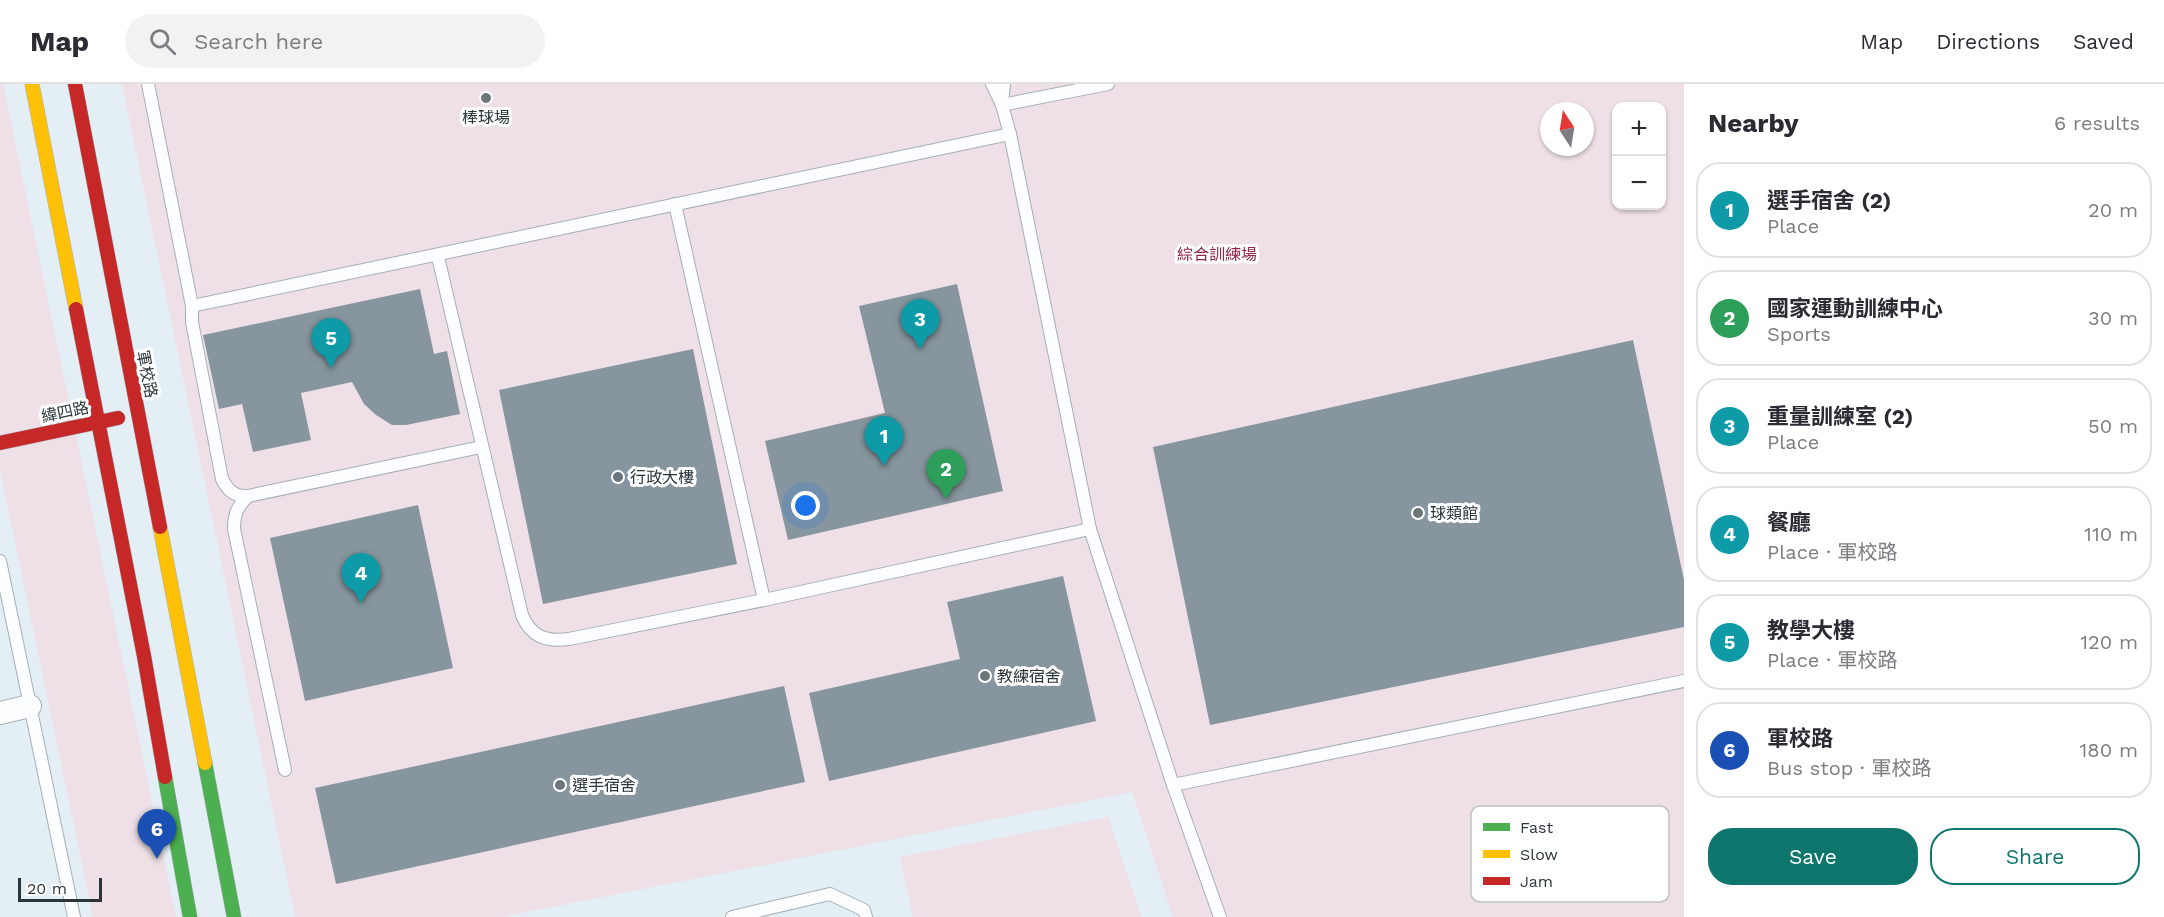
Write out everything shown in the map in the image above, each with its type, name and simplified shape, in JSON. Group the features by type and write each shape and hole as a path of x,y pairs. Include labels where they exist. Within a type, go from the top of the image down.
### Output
{"street":[{"path":"32,84 144,656 190,917"},
{"name":"軍校路","path":"75,84 234,917"},
{"name":"緯四路","path":"0,443 138,414"},
{"path":"0,713 30,706"}],"lane":[{"path":"148,84 192,306 192,322 222,479 226,488 240,497 248,496 481,447"},
{"path":"992,84 1002,105 1010,134 1090,529 1173,786 1220,917"},
{"path":"1002,105 1004,84"},
{"path":"1002,105 1108,84"},
{"path":"192,306 438,257 675,204 1010,134"},
{"path":"675,204 764,600"},
{"path":"438,257 522,615 526,626 541,638 556,641 569,639 764,600 1090,529"},
{"path":"248,496 237,508 234,529 285,770"},
{"path":"0,561 74,917"},
{"path":"1173,786 1684,681"},
{"path":"732,917 830,894 864,910 866,917"}],"green space":[{"path":"0,84 3,84 176,917 93,917 0,470"},
{"name":"綜合訓練場","path":"122,84 1684,84 1684,917 1173,917 1132,792 502,917 295,917"},
{"path":"1108,817 1142,917 913,917 900,857"}],"building":[{"path":"957,284 1003,491 788,540 765,441 885,413 859,306"},
{"path":"420,289 434,354 447,351 460,414 406,425 392,425 364,404 352,382 301,393 311,440 253,452 242,404 219,409 203,335"},
{"name":"球類館","path":"1633,340 1684,580 1684,627 1210,725 1153,447"},
{"name":"行政大樓","path":"693,349 737,564 543,604 499,390"},
{"path":"418,505 453,668 305,701 270,538"},
{"name":"教練宿舍","path":"1063,576 1096,721 829,781 809,693 960,659 947,602"},
{"name":"選手宿舍","path":"784,686 805,782 336,884 315,788"}],"traffic: fast":[{"path":"205,763 234,917"},
{"path":"165,777 190,917"}],"traffic: slow":[{"path":"32,84 76,309"},
{"path":"160,527 205,763"}],"traffic: jam":[{"path":"75,84 160,527"},
{"path":"76,309 144,656 165,777"},
{"path":"0,443 118,418"}],"place":[{"name":"棒球場","path":"486,98"},
{"name":"重量訓練室 (2)","path":"920,349"},
{"name":"教學大樓","path":"331,368"},
{"name":"選手宿舍 (2)","path":"884,466"},
{"name":"行政大樓","path":"618,477"},
{"name":"國家運動訓練中心","path":"946,499"},
{"name":"球類館","path":"1418,513"},
{"name":"餐廳","path":"361,603"},
{"name":"教練宿舍","path":"985,676"},
{"name":"選手宿舍","path":"560,785"},
{"name":"軍校路","path":"157,859"}]}
